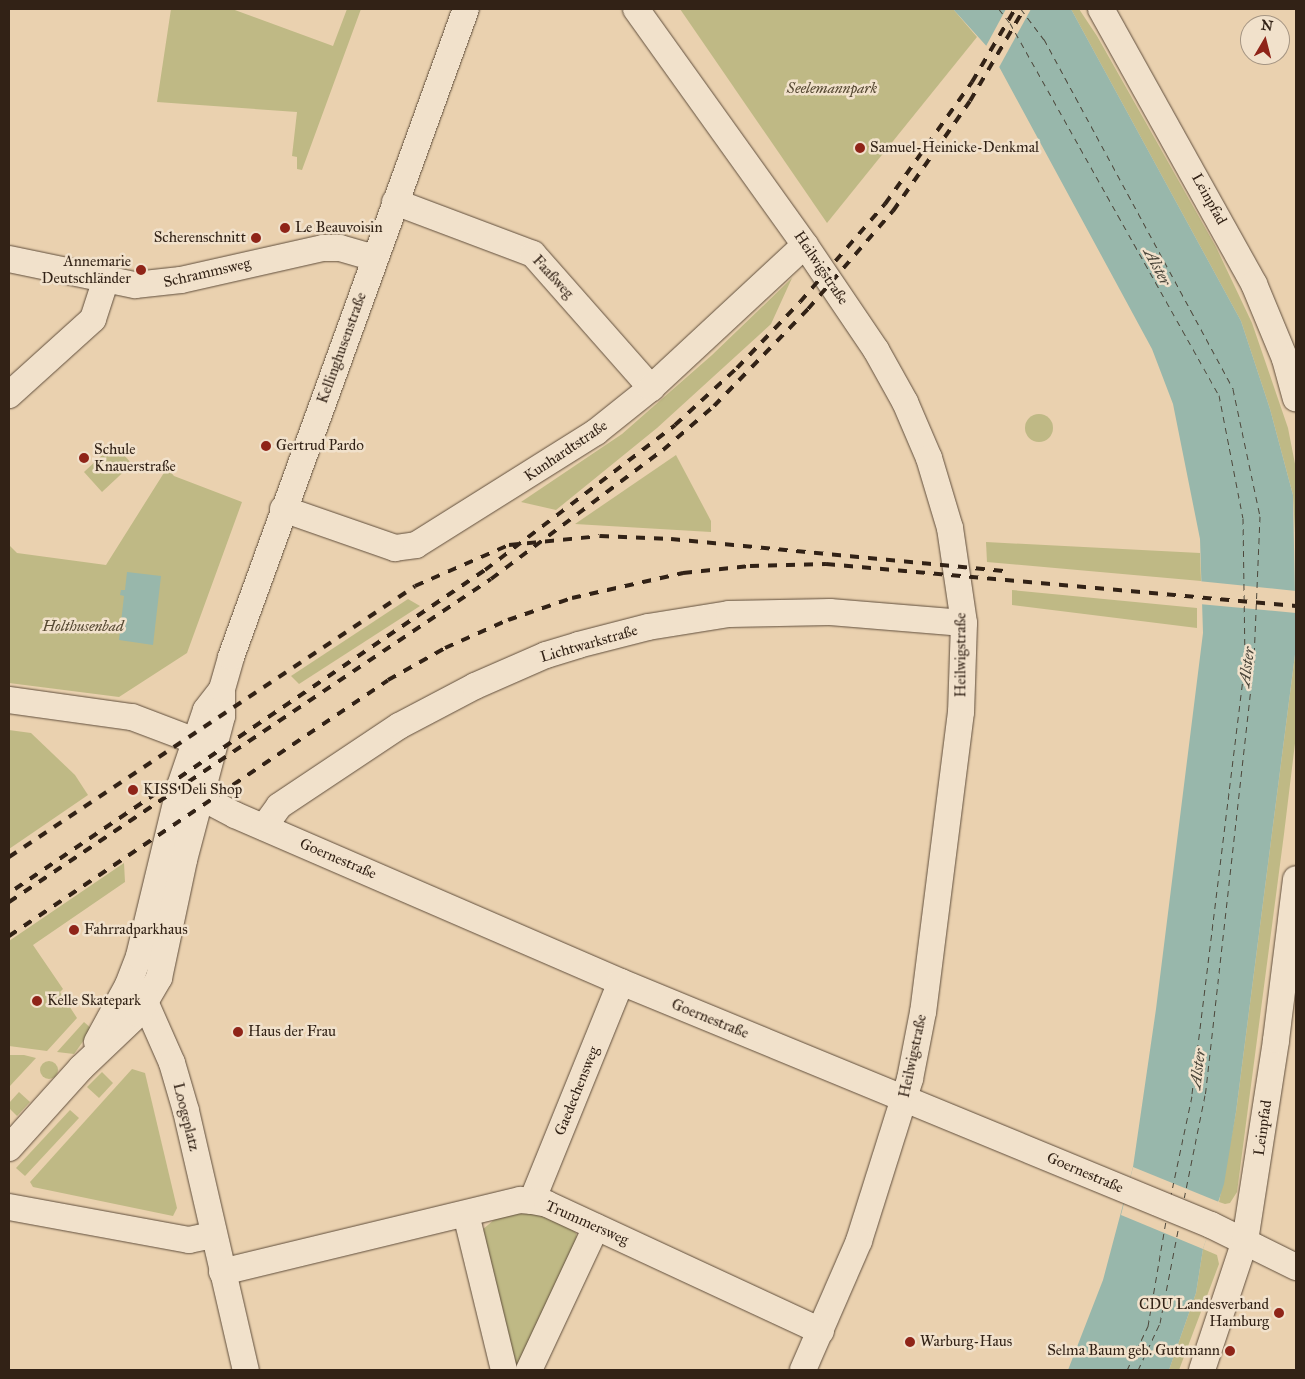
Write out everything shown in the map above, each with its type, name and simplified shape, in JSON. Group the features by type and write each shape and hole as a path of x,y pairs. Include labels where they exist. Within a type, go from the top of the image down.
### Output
{"street":[{"name":"Heilwigstraße","path":"636,9 805,245 876,350 905,402 926,450 950,528 964,622 960,720 923,1012 905,1098 860,1241 803,1370"},
{"name":"Leinpfad","path":"1101,9 1254,284 1285,359 1296,399"},
{"name":"Kellinghusenstraße","path":"190,792 205,744 206,710 222,689 283,509 395,202 457,14"},
{"name":"Faaßweg","path":"395,202 533,254 651,388"},
{"name":"Kunhardtstraße","path":"283,509 395,548 411,547 561,456 651,388 805,245"},
{"name":"Schrammsweg","path":"9,259 105,281 163,284 322,248 340,248 374,258"},
{"path":"9,395 93,319 105,281"},
{"name":"Lichtwarkstraße","path":"264,827 278,806 399,726 475,686 578,645 648,627 730,614 830,612 964,622"},
{"path":"9,700 132,717 205,744"},
{"path":"131,1012 139,956 157,887 190,792"},
{"path":"9,1148 159,978 170,927 190,792"},
{"name":"Goernestraße","path":"190,792 264,827 621,982 1211,1225 1296,1267"},
{"name":"Leinpfad","path":"1202,1370 1245,1241 1276,1040 1296,879"},
{"path":"157,887 170,927"},
{"name":"Gaedechensweg","path":"532,1200 621,982"},
{"name":"Loogeplatz","path":"131,1012 178,1084 212,1235 246,1370"},
{"name":"Trummersweg","path":"222,1272 520,1200 532,1200 596,1227 821,1331"},
{"path":"9,1207 189,1240 212,1235"},
{"path":"466,1214 504,1370"},
{"path":"530,1370 596,1227"}],"green space":[{"path":"171,9 232,9 333,46 347,9 361,9 302,170 297,169 297,157 292,156 297,112 157,102"},
{"name":"Seelemannpark","path":"680,9 953,9 977,37 827,223"},
{"path":"1071,9 1079,9 1097,36 1216,247 1252,323 1288,428 1296,469 1296,552 1293,495 1270,409 1241,321"},
{"path":"792,278 771,324 657,428 556,510 521,502 622,434 712,355"},
{"path":"1039,414 1049,418 1053,428 1049,438 1039,442 1029,438 1025,428 1029,418"},
{"path":"114,444 132,464 102,492 84,472"},
{"path":"676,455 711,521 711,532 575,524"},
{"name":"Holthusenbad","path":"167,468 174,476 242,502 187,653 119,697 9,683 9,545 17,553 106,565"},
{"path":"986,542 1200,553 1201,581 987,562"},
{"path":"1012,590 1197,608 1197,628 1012,605"},
{"path":"408,599 420,606 299,684 291,676"},
{"path":"1296,647 1296,735 1284,834 1237,1192 1230,1203 1225,1204 1219,1202 1236,1112"},
{"path":"9,730 31,733 75,775 88,795 9,849"},
{"path":"124,863 125,882 33,945 63,989 60,992 77,1018 47,1051 9,1046 9,941"},
{"path":"84,1022 92,1029 74,1054 57,1052"},
{"path":"9,1055 24,1055 36,1058 9,1087"},
{"path":"49,1061 55,1064 58,1070 55,1076 49,1079 43,1076 40,1070 43,1064"},
{"path":"132,1069 145,1073 177,1208 173,1216 33,1187 30,1182"},
{"path":"102,1072 113,1083 99,1098 87,1087"},
{"path":"19,1092 30,1102 17,1116 9,1108 9,1103"},
{"path":"70,1110 79,1118 25,1176 16,1168"},
{"path":"536,1212 566,1223 576,1233 578,1242 523,1362 517,1364 512,1361 482,1230 501,1214"},
{"path":"1203,1249 1217,1255 1219,1264 1179,1370 1169,1370 1196,1293"}],"water":[{"name":"Alster","path":"953,9 1071,9 1241,321 1270,409 1293,495 1296,647 1236,1112 1224,1184 1203,1249 1196,1293 1169,1370 1068,1370 1103,1280 1133,1167 1156,1009 1203,633 1200,539 1173,404 1152,349 990,50"},
{"path":"127,572 161,576 153,645 119,640 124,596 120,595 121,590 125,590"}],"pier":[{"path":"1006,9 1031,9 997,71 985,48"},
{"path":"1198,581 1296,591 1296,613 1199,604"},
{"path":"1133,1167 1219,1202 1203,1249 1121,1215"}],"ferry route":[{"path":"999,9 1010,23 1219,395 1243,518 1245,662 1192,1096 1171,1195"},
{"path":"1021,9 1044,39 1233,389 1260,516 1254,661 1205,1095 1184,1199"},
{"path":"1127,1370 1148,1326 1166,1221"},
{"path":"1138,1370 1160,1323 1179,1225"}],"railway":[{"path":"15,889 485,570 675,425 737,368 800,302 885,204 972,82 1015,9"},
{"path":"9,902 491,579 663,450 714,406 808,309 893,211 970,101 1024,9"},
{"path":"9,857 415,586 509,545 600,536 671,539 1003,571"},
{"path":"9,936 388,680 445,648 508,620 572,598 683,573 750,566 826,564 1296,606"}],"place":[{"name":"Samuel-Heinicke-Denkmal","path":"860,148"},
{"name":"Le Beauvoisin","path":"285,228"},
{"name":"Scherenschnitt","path":"256,238"},
{"name":"Annemarie Deutschländer","path":"141,270"},
{"name":"Gertrud Pardo","path":"266,446"},
{"name":"Schule Knauerstraße","path":"84,458"},
{"name":"KISS Deli Shop","path":"133,790"},
{"name":"Fahrradparkhaus","path":"74,930"},
{"name":"Kelle Skatepark","path":"37,1001"},
{"name":"Haus der Frau","path":"238,1032"},
{"name":"CDU Landesverband Hamburg","path":"1279,1313"},
{"name":"Warburg-Haus","path":"910,1342"},
{"name":"Selma Baum geb. Guttmann","path":"1230,1351"}]}
